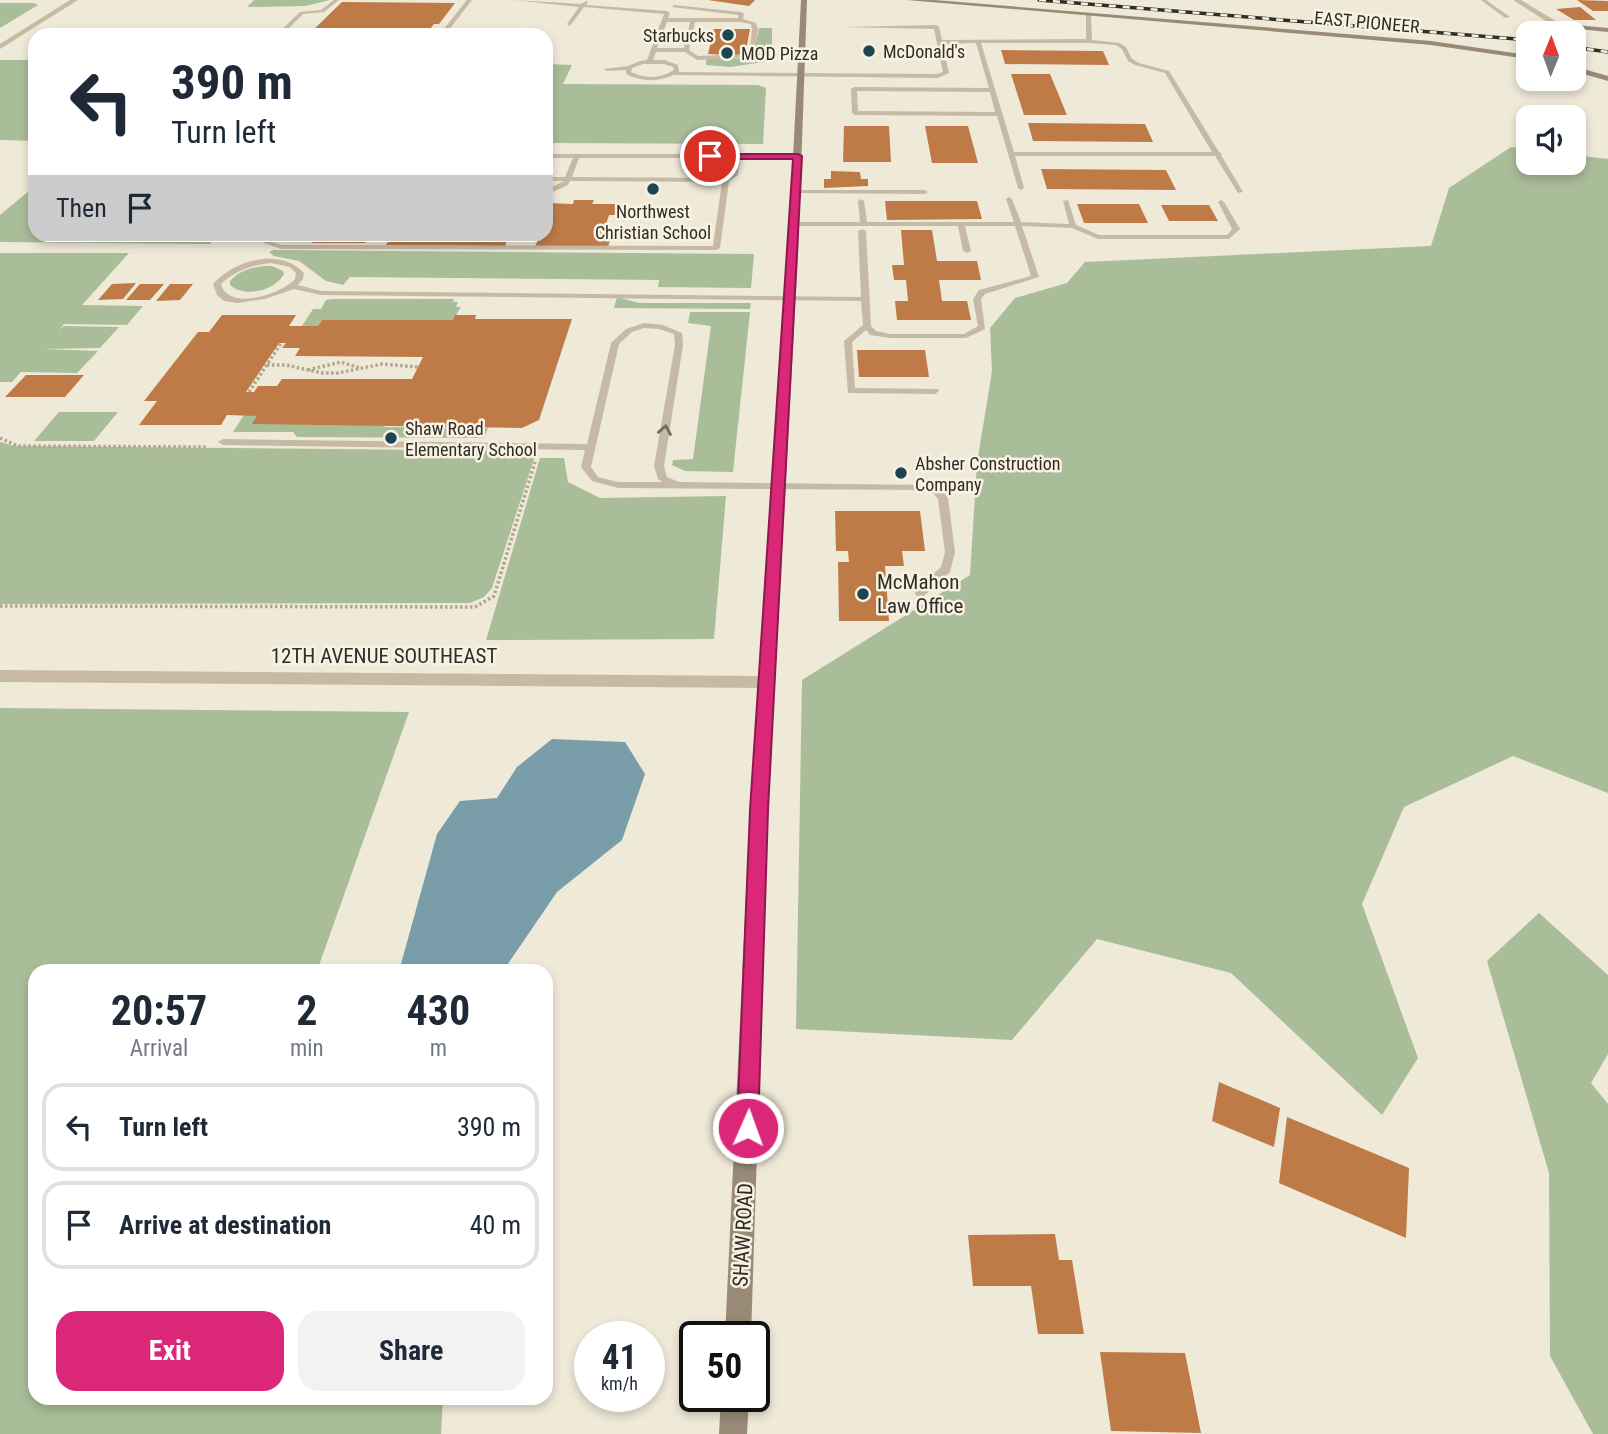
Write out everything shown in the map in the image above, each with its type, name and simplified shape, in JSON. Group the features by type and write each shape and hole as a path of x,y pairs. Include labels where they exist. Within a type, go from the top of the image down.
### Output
{"main road":[{"name":"SHAW ROAD","path":"739,1321 759,810 798,156 804,0"},
{"name":"EAST PIONEER","path":"910,0 1432,43 1516,55"},
{"path":"1586,28 1605,29"},
{"path":"1586,32 1605,29"},
{"path":"1586,72 1608,79"},
{"path":"733,1434 734,1412"}],"street":[{"path":"30,28 75,0"},
{"path":"1516,0 1550,21"},
{"path":"0,47 28,29"},
{"name":"12TH AVENUE SOUTHEAST","path":"0,676 767,682"}],"lane":[{"path":"286,28 302,13 322,11 337,0"},
{"path":"448,28 470,0"},
{"path":"515,0 599,7 693,20 740,20 753,23 755,29 752,56 698,58 686,50 654,50"},
{"path":"570,24 581,6 589,0"},
{"path":"599,7 609,0"},
{"path":"650,61 665,17 680,0"},
{"path":"1483,0 1507,17"},
{"path":"1492,0 1516,0"},
{"path":"674,6 736,12 741,14 740,20"},
{"path":"1089,15 1089,41"},
{"path":"686,50 693,20"},
{"path":"629,68 628,73 632,76 650,81 675,74 946,74 936,27 844,27"},
{"path":"940,42 1089,41 1117,44 1124,48 1130,60 1137,64 1167,72 1240,192"},
{"path":"978,42 1021,188"},
{"path":"607,69 629,68 650,61 676,66 675,74"},
{"path":"992,90 854,89 855,113 999,114"},
{"path":"1011,154 1219,154"},
{"path":"553,156 798,156"},
{"path":"553,191 566,184 577,156"},
{"path":"553,179 726,180 735,175 737,156"},
{"path":"274,242 281,247 716,248 726,180"},
{"path":"796,192 925,192"},
{"path":"861,201 867,326 873,333 890,336 966,335 982,327 977,299 982,292 1035,277 1009,199"},
{"path":"1066,201 1073,226"},
{"path":"794,223 863,227 1018,224 1073,226 1098,237 1229,237 1236,229 1221,202"},
{"path":"961,224 967,251"},
{"path":"259,262 261,249 267,242"},
{"path":"278,261 297,267 299,279 293,286 276,295 255,300 229,299 217,290 217,284 229,272 259,262 278,261"},
{"path":"293,286 321,293 865,299"},
{"path":"680,486 663,479 659,466 679,345 678,333 660,326 639,326 625,331 615,343 586,467 595,479 618,485 680,486 926,486 937,491 943,498 950,552 946,569 920,593"},
{"path":"867,326 848,341 851,391 935,391"},
{"path":"222,445 591,447"}],"path":[{"path":"249,392 282,343"},
{"path":"307,370 341,362 361,368"},
{"path":"267,365 338,373 382,364 418,367"},
{"path":"0,438 18,446 222,445"},
{"path":"0,606 475,607 494,596 538,450"}],"green space":[{"path":"254,0 330,0 305,6 247,7"},
{"path":"0,3 34,3 38,5 0,28"},
{"path":"759,28 772,28 772,58 768,61 731,67 706,65 706,59 753,58"},
{"path":"0,60 28,60 28,141 0,140"},
{"path":"553,64 572,65 563,84 758,85 766,88 763,144 553,143"},
{"path":"1511,147 1516,148 1516,175 1586,175 1586,156 1608,159 1608,793 1513,756 1404,807 1362,904 1418,1058 1382,1115 1231,973 1097,939 1012,1040 796,1029 802,680 970,575 977,463 992,371 990,328 1015,298 1067,283 1085,262 1431,246 1449,188"},
{"path":"28,192 28,242 212,242 210,244 0,242 0,215"},
{"path":"269,252 754,254 751,288 658,287 659,280 350,277 343,285 326,281 299,261 274,256"},
{"path":"0,253 129,253 82,305 143,306 127,325 64,324 59,330 64,326 119,327 100,348 42,349 98,351 77,373 21,372 12,382 0,382"},
{"path":"272,266 284,274 274,285 251,292 230,285 234,277 244,271"},
{"path":"617,297 639,303 751,303 750,309 614,308"},
{"path":"454,299 453,302 458,302 456,307 461,307 453,320 322,320 318,326 302,326 313,309 321,309 326,300"},
{"path":"690,312 750,312 733,472 685,471 672,465 673,460 693,459 711,326 688,323"},
{"path":"59,412 118,412 94,441 34,441"},
{"path":"244,415 381,424 384,427 488,428 484,438 297,437 293,432 233,432"},
{"path":"0,442 15,446 527,451 535,456 492,588 484,597 470,603 0,604"},
{"path":"540,458 564,458 568,482 600,498 726,496 714,639 486,640"},
{"path":"0,708 409,712 319,964 28,964 28,1405 443,1405 441,1434 0,1434"},
{"path":"1539,913 1608,975 1608,1054 1591,1083 1608,1104 1608,1434 1593,1434 1550,1356 1549,1173 1487,961"}],"water":[{"path":"552,739 625,742 645,774 622,840 557,892 508,964 401,964 437,834 460,801 497,798 517,767"}],"building":[{"path":"708,0 755,0 749,6"},
{"path":"1577,0 1608,1 1608,11 1593,11"},
{"path":"342,2 455,3 439,24 434,24 431,28 315,28"},
{"path":"1580,7 1596,20 1574,20 1556,9"},
{"path":"714,29 750,29 745,56 708,54"},
{"path":"1001,50 1103,51 1109,65 1005,64"},
{"path":"1011,74 1050,74 1067,115 1024,115"},
{"path":"1028,123 1145,124 1153,142 1033,141"},
{"path":"844,126 889,126 891,162 843,162"},
{"path":"925,126 968,126 978,163 932,163"},
{"path":"1041,169 1166,170 1176,190 1047,189"},
{"path":"831,171 860,172 861,179 868,179 868,186 824,188 824,179 831,179"},
{"path":"574,200 594,200 592,204 619,204 616,215 609,215 603,234 612,234 608,247 535,246 537,242 553,242 553,203 573,204"},
{"path":"885,201 977,201 982,219 887,220"},
{"path":"1077,204 1139,204 1148,223 1084,223"},
{"path":"1161,205 1209,205 1218,221 1169,221"},
{"path":"901,230 932,230 937,261 977,261 981,280 939,280 942,301 967,301 971,320 897,320 895,301 908,301 906,280 894,280 892,265 904,265"},
{"path":"313,242 366,242 365,243"},
{"path":"388,242 506,242 505,246 386,245"},
{"path":"136,283 123,299 98,300 112,284"},
{"path":"140,284 164,284 150,300 126,300"},
{"path":"170,284 193,284 180,300 156,301"},
{"path":"222,315 296,315 289,326 318,326 322,320 453,320 455,315 476,315 475,319 572,319 539,420 522,428 252,424 257,416 227,415 221,425 139,425 157,401 144,401 198,332 209,332","holes":["279,343 286,343 282,348 300,348 295,356 423,357 412,379 282,379 277,386 258,386 254,392 246,392"]},
{"path":"857,350 925,350 929,377 859,377"},
{"path":"26,375 84,375 65,397 5,397"},
{"name":"McMahon Law Office","path":"835,511 920,511 925,551 902,551 904,566 885,566 889,621 839,621 838,562 849,562 848,551 836,551"},
{"path":"1219,1082 1280,1108 1274,1147 1212,1121"},
{"path":"1287,1117 1409,1168 1406,1238 1279,1183"},
{"path":"1055,1234 1059,1260 1072,1260 1084,1334 1038,1334 1031,1286 973,1286 968,1235"},
{"path":"1100,1352 1185,1353 1201,1433 1111,1431"}],"railway":[{"path":"1039,0 1516,39"},
{"path":"1586,49 1608,52"}],"place":[{"name":"Starbucks","path":"728,35"},
{"name":"McDonald's","path":"869,51"},
{"name":"MOD Pizza","path":"727,53"},
{"name":"Northwest Christian School","path":"653,189"},
{"name":"Shaw Road Elementary School","path":"391,438"},
{"name":"Absher Construction Company","path":"901,473"},
{"name":"McMahon Law Office","path":"863,594"}],"route":[{"path":"710,156 798,156 759,810 748,1128"}]}
